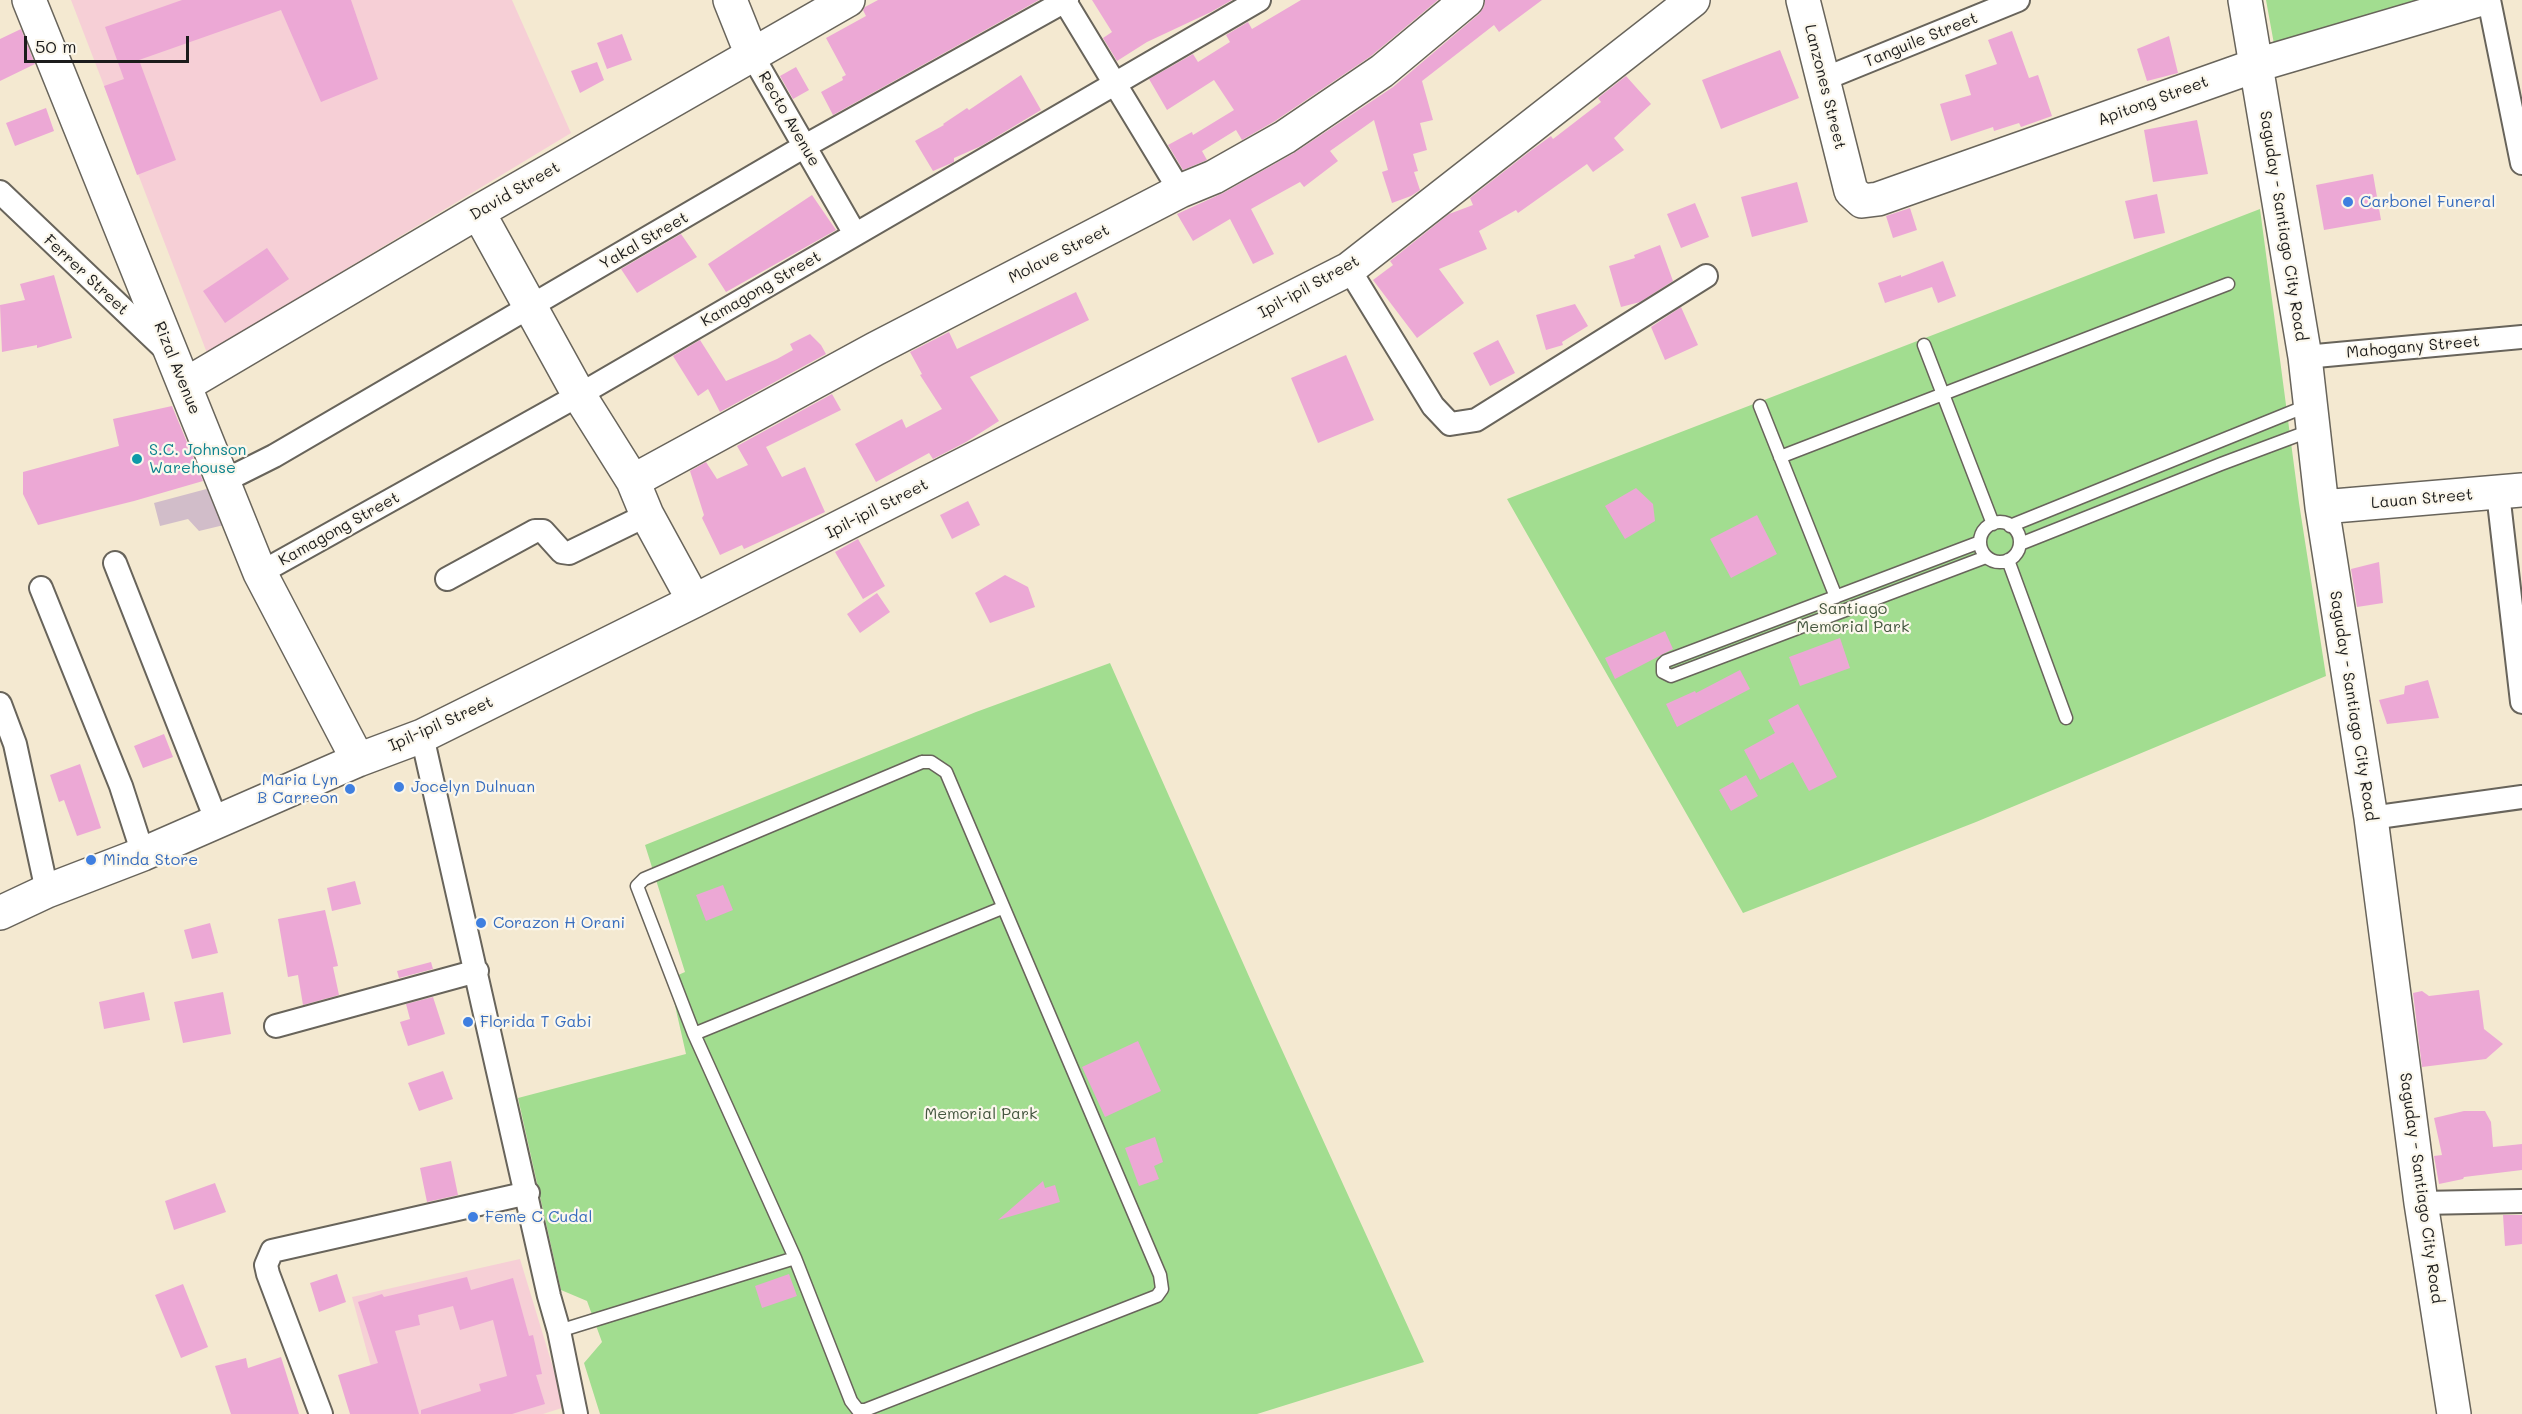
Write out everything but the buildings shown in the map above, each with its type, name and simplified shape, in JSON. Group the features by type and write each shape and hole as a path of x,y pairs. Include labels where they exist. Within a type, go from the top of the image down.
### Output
{"street":[{"name":"Rizal Avenue","path":"28,0 260,573 358,760"},
{"name":"Recto Avenue","path":"730,0 753,55 855,234"},
{"name":"David Street","path":"179,371 478,212 848,0"},
{"path":"1065,0 1180,191"},
{"name":"Yakal Street","path":"222,482 274,456 805,146 1065,0"},
{"name":"Kamagong Street","path":"260,573 579,395 1259,0"},
{"name":"Molave Street","path":"633,482 875,349 1180,191 1214,177 1286,137 1382,71 1434,10 1467,0"},
{"name":"Ipil-ipil Street","path":"0,913 47,891 143,854 358,760 422,736 694,601 1349,269 1693,0"},
{"name":"Lanzones Street","path":"1803,0 1846,175"},
{"name":"Tanguile Street","path":"1824,80 2018,0"},
{"name":"Apitong Street","path":"1846,175 1851,191 1862,201 1878,199 2257,64 2478,0"},
{"path":"2489,0 2522,163"},
{"name":"Saguday - Santiago City Road","path":"2242,3 2257,64 2305,357 2322,507 2371,818 2421,1203 2454,1414"},
{"name":"Ferrer Street","path":"0,192 179,371"},
{"path":"478,212 579,395 633,482 647,515 694,601"},
{"path":"1349,269 1433,406 1450,424 1476,420 1706,276"},
{"name":"Mahogany Street","path":"2305,357 2522,337"},
{"path":"2510,492 2522,702"},
{"name":"Lauan Street","path":"2322,507 2510,492"},
{"path":"447,579 535,531 543,531 562,552 569,553 647,515"},
{"path":"115,564 217,822"},
{"path":"41,588 121,786 143,854"},
{"path":"0,704 15,744 47,891"},
{"path":"422,736 528,1193 576,1414"},
{"path":"2371,818 2522,797"},
{"path":"276,1026 477,971"},
{"path":"321,1414 268,1274 266,1264 272,1251 528,1193"},
{"path":"2421,1203 2522,1201"}],"lane":[{"path":"1780,457 2228,284"},
{"path":"1924,345 1993,524"},
{"path":"1760,406 1836,597"},
{"path":"2010,526 2312,417"},
{"path":"2020,544 2221,464 2312,417"},
{"path":"1980,542 1666,661 1663,664 1663,672 1671,676 1986,557 1999,562 2008,560 2018,551 2020,544 2017,533 2010,526 2000,523 1993,524 1983,532 1980,542 1986,557"},
{"path":"2008,560 2066,718"},
{"path":"922,762 932,762 946,772 1002,908 1160,1275 1162,1289 1157,1296 865,1410 858,1410 851,1401 795,1258 694,1034 637,886 639,882 922,762"},
{"path":"694,1034 1002,908"},
{"path":"559,1330 795,1258"}],"shaded area":[{"path":"71,0 512,0 571,133 207,353"},
{"path":"214,487 224,525 199,531 188,519 160,526 154,503"},
{"path":"520,1259 565,1407 543,1414 384,1414 352,1297"}],"green space":[{"path":"2266,0 2433,0 2274,44"},
{"name":"Santiago Memorial Park","path":"2260,209 2299,503 2326,676 1976,822 1743,913 1507,499"},
{"name":"Memorial Park","path":"1110,663 1267,1017 1424,1362 1257,1414 600,1414 584,1363 602,1342 587,1301 561,1290 518,1098 686,1054 669,979 685,972 645,845 976,712"}],"place":[{"name":"Carbonel Funeral","path":"2348,202"},
{"name":"S.C. Johnson Warehouse","path":"137,459"},
{"name":"Jocelyn Dulnuan","path":"399,787"},
{"name":"Maria Lyn B Carreon","path":"350,789"},
{"name":"Minda Store","path":"91,860"},
{"name":"Corazon H Orani","path":"481,923"},
{"name":"Florida T Gabi","path":"468,1022"},
{"name":"Feme C Cudal","path":"473,1217"}]}
